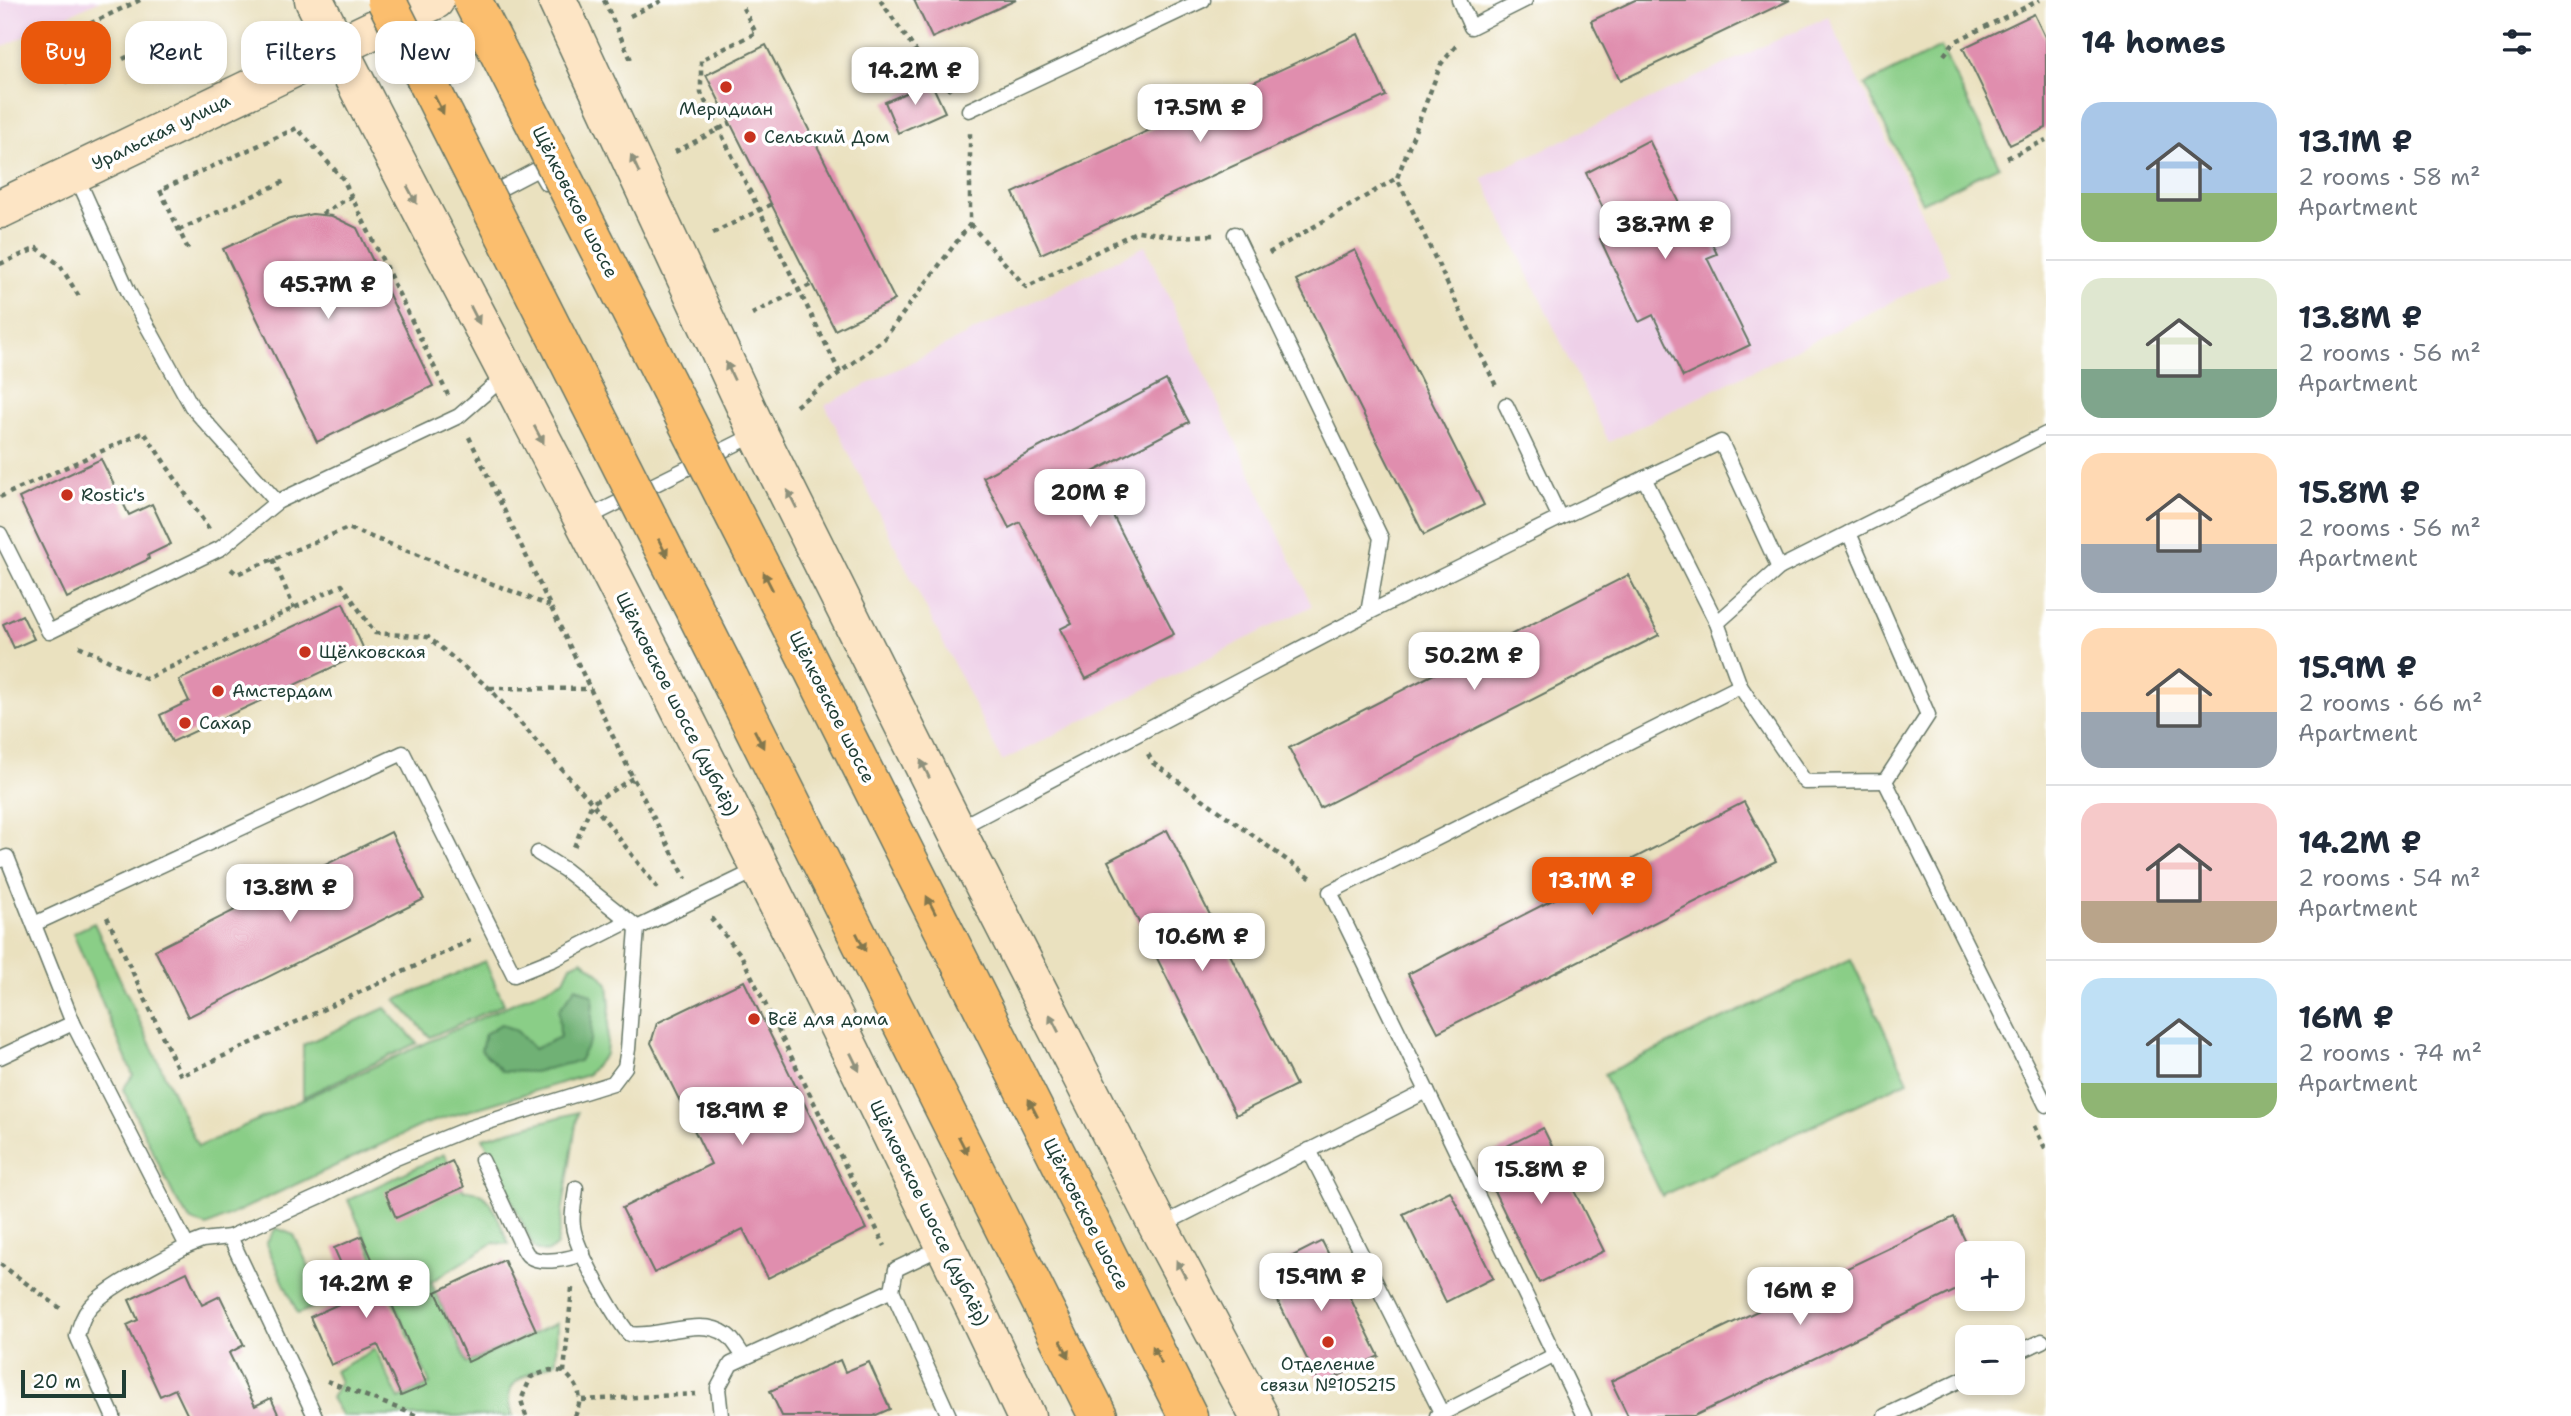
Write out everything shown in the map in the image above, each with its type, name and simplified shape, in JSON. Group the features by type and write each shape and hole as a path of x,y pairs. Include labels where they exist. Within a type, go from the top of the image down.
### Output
{"main road":[{"name":"Щёлковское шоссе (дублёр)","path":"314,0 324,21"},
{"path":"386,0 1098,1416"},
{"name":"Уральская улица","path":"361,35 435,0"},
{"name":"Щёлковское шоссе","path":"472,0 799,642 1188,1416"},
{"path":"557,0 758,433 956,830 1158,1226 1259,1416"},
{"name":"Уральская улица","path":"0,209 260,84"},
{"name":"Щёлковское шоссе (дублёр)","path":"356,84 584,520 760,869 946,1246 1026,1416"}],"lane":[{"path":"970,110 1203,0"},
{"path":"1459,0 1471,27 1525,0"},
{"path":"555,201 538,169 496,191 647,489"},
{"path":"75,173 125,286 192,407 277,502"},
{"path":"1235,234 1381,538 1368,613"},
{"path":"0,534 50,632 215,550 277,502 459,416 506,375"},
{"path":"1506,405 1560,518"},
{"path":"584,520 647,489 687,462 758,433"},
{"path":"1717,623 1779,568 2046,434"},
{"path":"956,830 1368,613 1721,442 1779,568"},
{"path":"1644,478 1717,623 1740,686 1805,782 1885,781"},
{"path":"1849,533 1928,715 1885,781"},
{"path":"1584,1416 1330,892 1740,686"},
{"path":"34,924 403,753 514,975 675,910 760,869"},
{"path":"1885,781 2046,1105"},
{"path":"538,853 565,870 633,925"},
{"path":"2,855 34,924 73,1023 187,1246"},
{"path":"113,1416 77,1336 80,1323 90,1307 105,1294 187,1246 202,1240 230,1237 396,1158 469,1128 613,1083 625,1067 628,1049 633,925"},
{"path":"0,1057 73,1023"},
{"path":"1158,1226 1427,1091"},
{"path":"1309,1150 1439,1415 1555,1355"},
{"path":"482,1160 529,1256 540,1260 579,1255"},
{"path":"576,1188 573,1229 579,1255 617,1319 629,1334 641,1336 675,1329 708,1327 726,1334 744,1357"},
{"path":"230,1237 315,1416"},
{"path":"946,1246 896,1269 892,1290 949,1416"},
{"path":"721,1416 718,1388 731,1364 892,1290"},
{"path":"2025,1349 2042,1341"},
{"path":"1885,1416 1955,1383"}],"path":[{"path":"96,21 140,0"},
{"path":"604,0 632,62"},
{"path":"630,16 663,0"},
{"path":"796,406 884,340 970,224 970,110 923,61 880,0"},
{"path":"1944,55 1954,42 2040,0"},
{"path":"743,8 756,33 701,60 701,93 840,373"},
{"path":"1250,264 1397,178 1441,64 1471,27"},
{"path":"675,152 731,123"},
{"path":"188,249 160,190 297,128 343,179 633,778 696,899 741,955 896,1269"},
{"path":"2007,158 2046,140"},
{"path":"1397,178 1506,405"},
{"path":"179,230 285,181"},
{"path":"321,214 352,195"},
{"path":"713,233 772,204"},
{"path":"970,224 1026,287 1139,231 1178,237 1235,234"},
{"path":"0,264 37,248 60,265 80,300"},
{"path":"752,314 812,284"},
{"path":"0,497 144,432 215,550 237,574 348,528 551,607"},
{"path":"273,559 294,608"},
{"path":"50,632 146,679 342,585 374,633 428,637 489,688 592,803 675,910"},
{"path":"489,688 590,689"},
{"path":"1137,734 1153,763 1330,892"},
{"path":"565,870 592,803 633,778"},
{"path":"97,895 181,1076 491,930"},
{"path":"564,1372 579,1255"},
{"path":"0,1264 80,1323"},
{"path":"293,1368 418,1416"},
{"path":"526,1416 521,1400 531,1377 550,1370 564,1372 577,1384 582,1400 575,1416"},
{"path":"582,1400 719,1393"}],"shaded area":[{"path":"0,0 100,0 56,21 21,21 21,38 0,48"},
{"path":"1828,16 1950,273 1609,442 1482,178"},
{"path":"1145,246 1312,606 1002,761 825,405"}],"green space":[{"path":"1941,47 1999,166 1922,203 1865,85"},
{"path":"94,923 198,1147 564,980 571,965 582,960 608,984 610,1005 606,1054 587,1075 425,1124 207,1226 191,1221 175,1198 123,1089 133,1075 73,933"},
{"path":"1851,959 1908,1081 1662,1196 1604,1074"},
{"path":"485,961 504,1004 430,1037 396,1000"},
{"path":"576,987 593,996 591,1039 579,1061 534,1072 502,1071 481,1050 485,1034 501,1024 517,1031 534,1049 560,1037 559,1010"},
{"path":"385,1008 417,1043 303,1097 303,1045"},
{"path":"578,1112 557,1245 543,1252 534,1248 483,1138"},
{"path":"444,1154 464,1191 481,1194 488,1200 509,1244 493,1243 431,1282 467,1363 557,1323 556,1362 513,1385 509,1403 513,1416 342,1416 331,1398 340,1382 335,1371 375,1349 399,1399 430,1384 348,1200"},
{"path":"276,1228 294,1235 325,1302 298,1314 266,1244"}],"building":[{"path":"914,0 1016,0 932,38"},
{"path":"1635,0 1790,0 1620,81 1591,21"},
{"path":"2034,14 2046,39 2046,128 2010,145 1963,48"},
{"path":"1358,34 1386,96 1041,254 1013,193"},
{"path":"766,45 895,300 835,330 706,75"},
{"path":"931,82 945,112 898,133 885,102"},
{"path":"1649,140 1691,226 1701,221 1717,254 1707,258 1750,345 1683,377 1653,315 1639,322 1600,239 1614,231 1586,173"},
{"path":"312,214 332,216 357,228 433,386 317,442 223,249 286,220"},
{"path":"1355,250 1484,505 1424,535 1296,280"},
{"path":"1166,380 1189,422 1091,473 1174,634 1086,679 1060,629 1072,623 1020,522 1009,528 983,477"},
{"path":"101,459 129,515 152,504 171,544 148,555 149,559 67,598 19,498"},
{"path":"1628,575 1659,635 1320,808 1289,748"},
{"path":"343,603 365,652 172,742 160,715 189,701 179,680"},
{"path":"22,615 34,639 14,648 3,624"},
{"path":"1744,802 1776,861 1438,1032 1408,974"},
{"path":"1167,830 1296,1085 1236,1115 1108,861"},
{"path":"391,832 424,899 188,1017 155,950"},
{"path":"744,981 866,1229 768,1278 743,1229 654,1273 622,1208 711,1164 651,1043 657,1023"},
{"path":"1543,1128 1604,1251 1539,1283 1479,1160"},
{"path":"452,1161 464,1187 396,1218 385,1192"},
{"path":"1450,1191 1493,1278 1446,1302 1403,1214"},
{"path":"1954,1217 1965,1241 1955,1241 1955,1291 1694,1416 1628,1416 1611,1381"},
{"path":"362,1236 427,1385 401,1396 378,1345 331,1365 310,1317 339,1304 333,1289 349,1282 334,1248"},
{"path":"1322,1241 1379,1356 1320,1385 1263,1271"},
{"path":"504,1260 536,1330 468,1362 436,1292"},
{"path":"187,1272 202,1305 220,1296 244,1345 229,1353 255,1406 271,1398 279,1416 188,1416 175,1389 160,1396 127,1325 138,1320 129,1300"},
{"path":"840,1360 845,1372 869,1362 890,1409 874,1416 782,1416 770,1391"}],"place":[{"name":"Меридиан","path":"726,87"},
{"name":"Сельский Дом","path":"750,137"},
{"name":"Rostic's","path":"67,495"},
{"name":"Щёлковская","path":"305,652"},
{"name":"Амстердам","path":"218,691"},
{"name":"Сахар","path":"185,723"},
{"name":"Всё для дома","path":"754,1019"},
{"name":"Отделение связи №105215","path":"1328,1342"}]}
